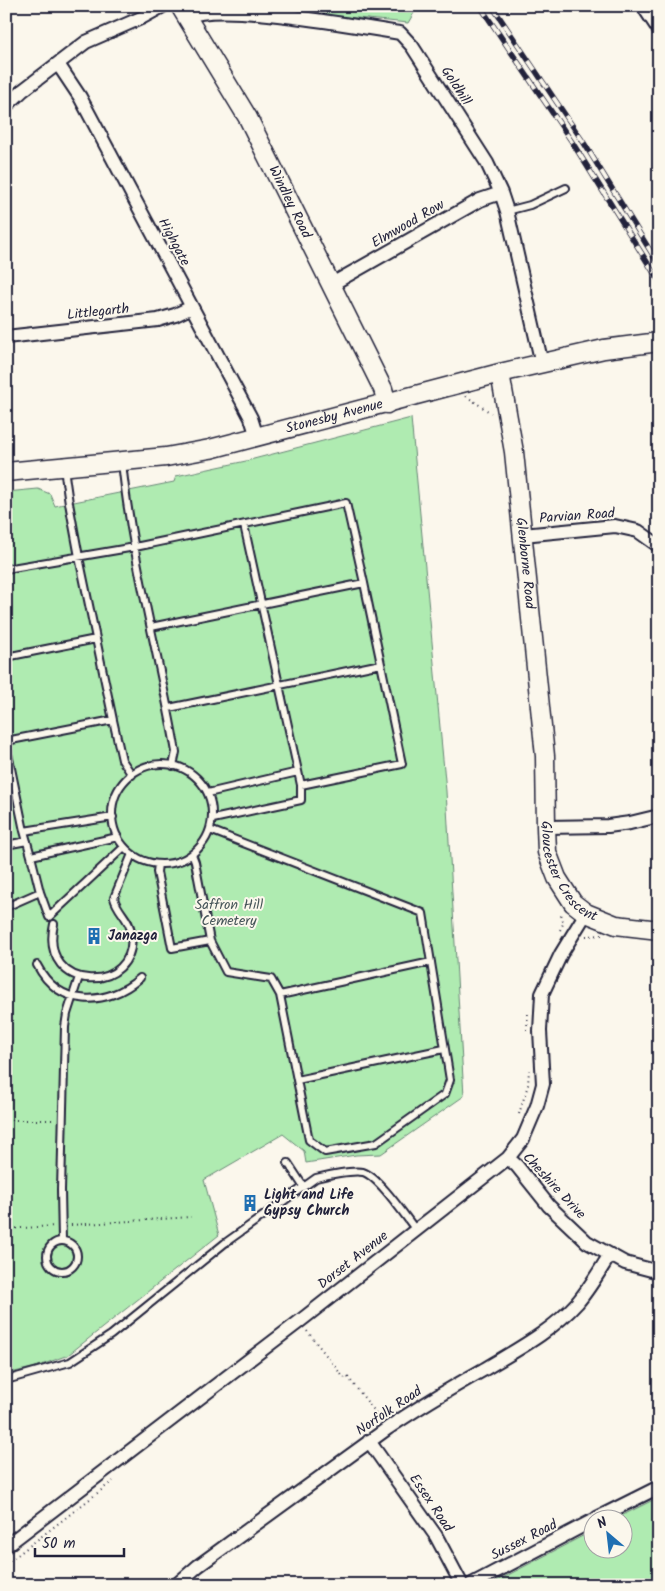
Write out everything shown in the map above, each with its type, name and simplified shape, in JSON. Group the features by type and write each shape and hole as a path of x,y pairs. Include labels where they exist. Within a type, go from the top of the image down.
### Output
{"street":[{"path":"6,106 22,91 86,42 141,18 163,6"},
{"path":"643,6 659,30"},
{"name":"Goldhill","path":"183,12 228,11 263,13 400,34 412,46 488,163 501,193 542,364"},
{"name":"Windley Road","path":"183,12 248,118 383,389 386,404"},
{"name":"Highgate","path":"58,64 80,98 251,418 258,437"},
{"name":"Elmwood Row","path":"332,284 480,200 501,193"},
{"name":"Littlegarth","path":"6,337 158,320 176,315 192,307"},
{"name":"Stonesby Avenue","path":"6,472 166,457 201,451 500,373 604,349 659,342"},
{"name":"Glenborne Road","path":"500,373 514,452 546,756"},
{"name":"Parvian Road","path":"522,535 615,526 638,531 659,546"},
{"name":"Gloucester Crescent","path":"546,756 547,852 556,878 573,902 586,913 616,925 659,930"},
{"path":"546,827 608,826 659,816"},
{"name":"Dorset Avenue","path":"6,1546 300,1321 508,1158 523,1139 537,1106 543,1084 540,1031 542,994 561,954 586,913"},
{"name":"Cheshire Drive","path":"508,1158 517,1166 549,1206 587,1242 609,1256 625,1263 659,1272"},
{"name":"Norfolk Road","path":"176,1585 198,1566 413,1410 535,1338 557,1322 577,1303 609,1256"},
{"name":"Essex Road","path":"369,1441 436,1536 462,1585"},
{"path":"618,1508 659,1487"},
{"name":"Sussex Road","path":"470,1585 582,1526"}],"lane":[{"path":"506,211 530,205 566,188"},
{"path":"122,461 125,491 135,547 176,752 173,766"},
{"path":"64,467 78,557 113,720 122,760 132,775"},
{"path":"6,569 135,547 346,503 402,764 301,785"},
{"path":"213,819 301,800 301,785 244,524"},
{"path":"151,627 364,583"},
{"path":"6,657 96,639"},
{"path":"168,708 381,664"},
{"path":"113,720 6,742 24,831 40,892 49,917 124,846"},
{"path":"151,766 173,766 187,771 199,780 208,793 212,805 213,819 210,830 200,848 187,858 171,864 144,861 132,854 118,837 112,817 113,805 123,784 132,775 151,766"},
{"path":"208,793 298,772"},
{"path":"24,831 112,817"},
{"path":"192,854 210,941 226,972 271,979 280,995 309,1140 325,1152 376,1143 446,1094 450,1080 423,913 210,830"},
{"path":"31,856 118,837"},
{"path":"6,845 27,841"},
{"path":"54,924 52,936 53,949 58,962 68,972 79,977 94,979 108,976 119,968 128,958 132,944 131,930 127,919 118,909 114,898 132,854"},
{"path":"158,864 157,872 172,948 210,941"},
{"path":"6,907 40,892"},
{"path":"280,995 431,962"},
{"path":"37,965 40,972 50,983 64,992 72,996 90,999 108,997 125,989 140,978"},
{"path":"62,1241 62,1120 65,1027 72,996 79,977"},
{"path":"297,1080 444,1050"},
{"path":"288,1163 303,1186"},
{"path":"6,1380 70,1362 111,1335 225,1243 316,1178 333,1174 363,1172 381,1185 416,1230"},
{"path":"62,1241 70,1243 75,1249 77,1256 75,1264 70,1270 62,1272 54,1270 46,1257 48,1249 54,1243 62,1241"}],"path":[{"path":"452,387 494,415"},
{"path":"6,526 15,524"},
{"path":"559,933 563,924 560,904"},
{"path":"581,942 586,936 605,935"},
{"path":"6,1120 62,1120"},
{"path":"6,1229 191,1217"},
{"path":"300,1321 344,1378 348,1376 388,1428"},
{"path":"6,1564 83,1504"}],"green space":[{"path":"235,6 418,6 408,23"},
{"name":"Saffron Hill Cemetery","path":"411,418 446,791 464,1096 381,1154 356,1155 306,1163 304,1151 283,1134 204,1180 219,1235 68,1355 36,1367 6,1374 6,492 38,489 50,494 55,506 174,482 176,476 246,461"},
{"path":"659,1497 659,1585 489,1585 582,1536 582,1558 632,1558 632,1510"}],"railway":[{"path":"480,6 572,142 659,281"},
{"path":"492,6 584,143 659,265"}],"place":[{"name":"Janazga","path":"94,936"},
{"name":"Light and Life Gypsy Church","path":"250,1203"}]}
